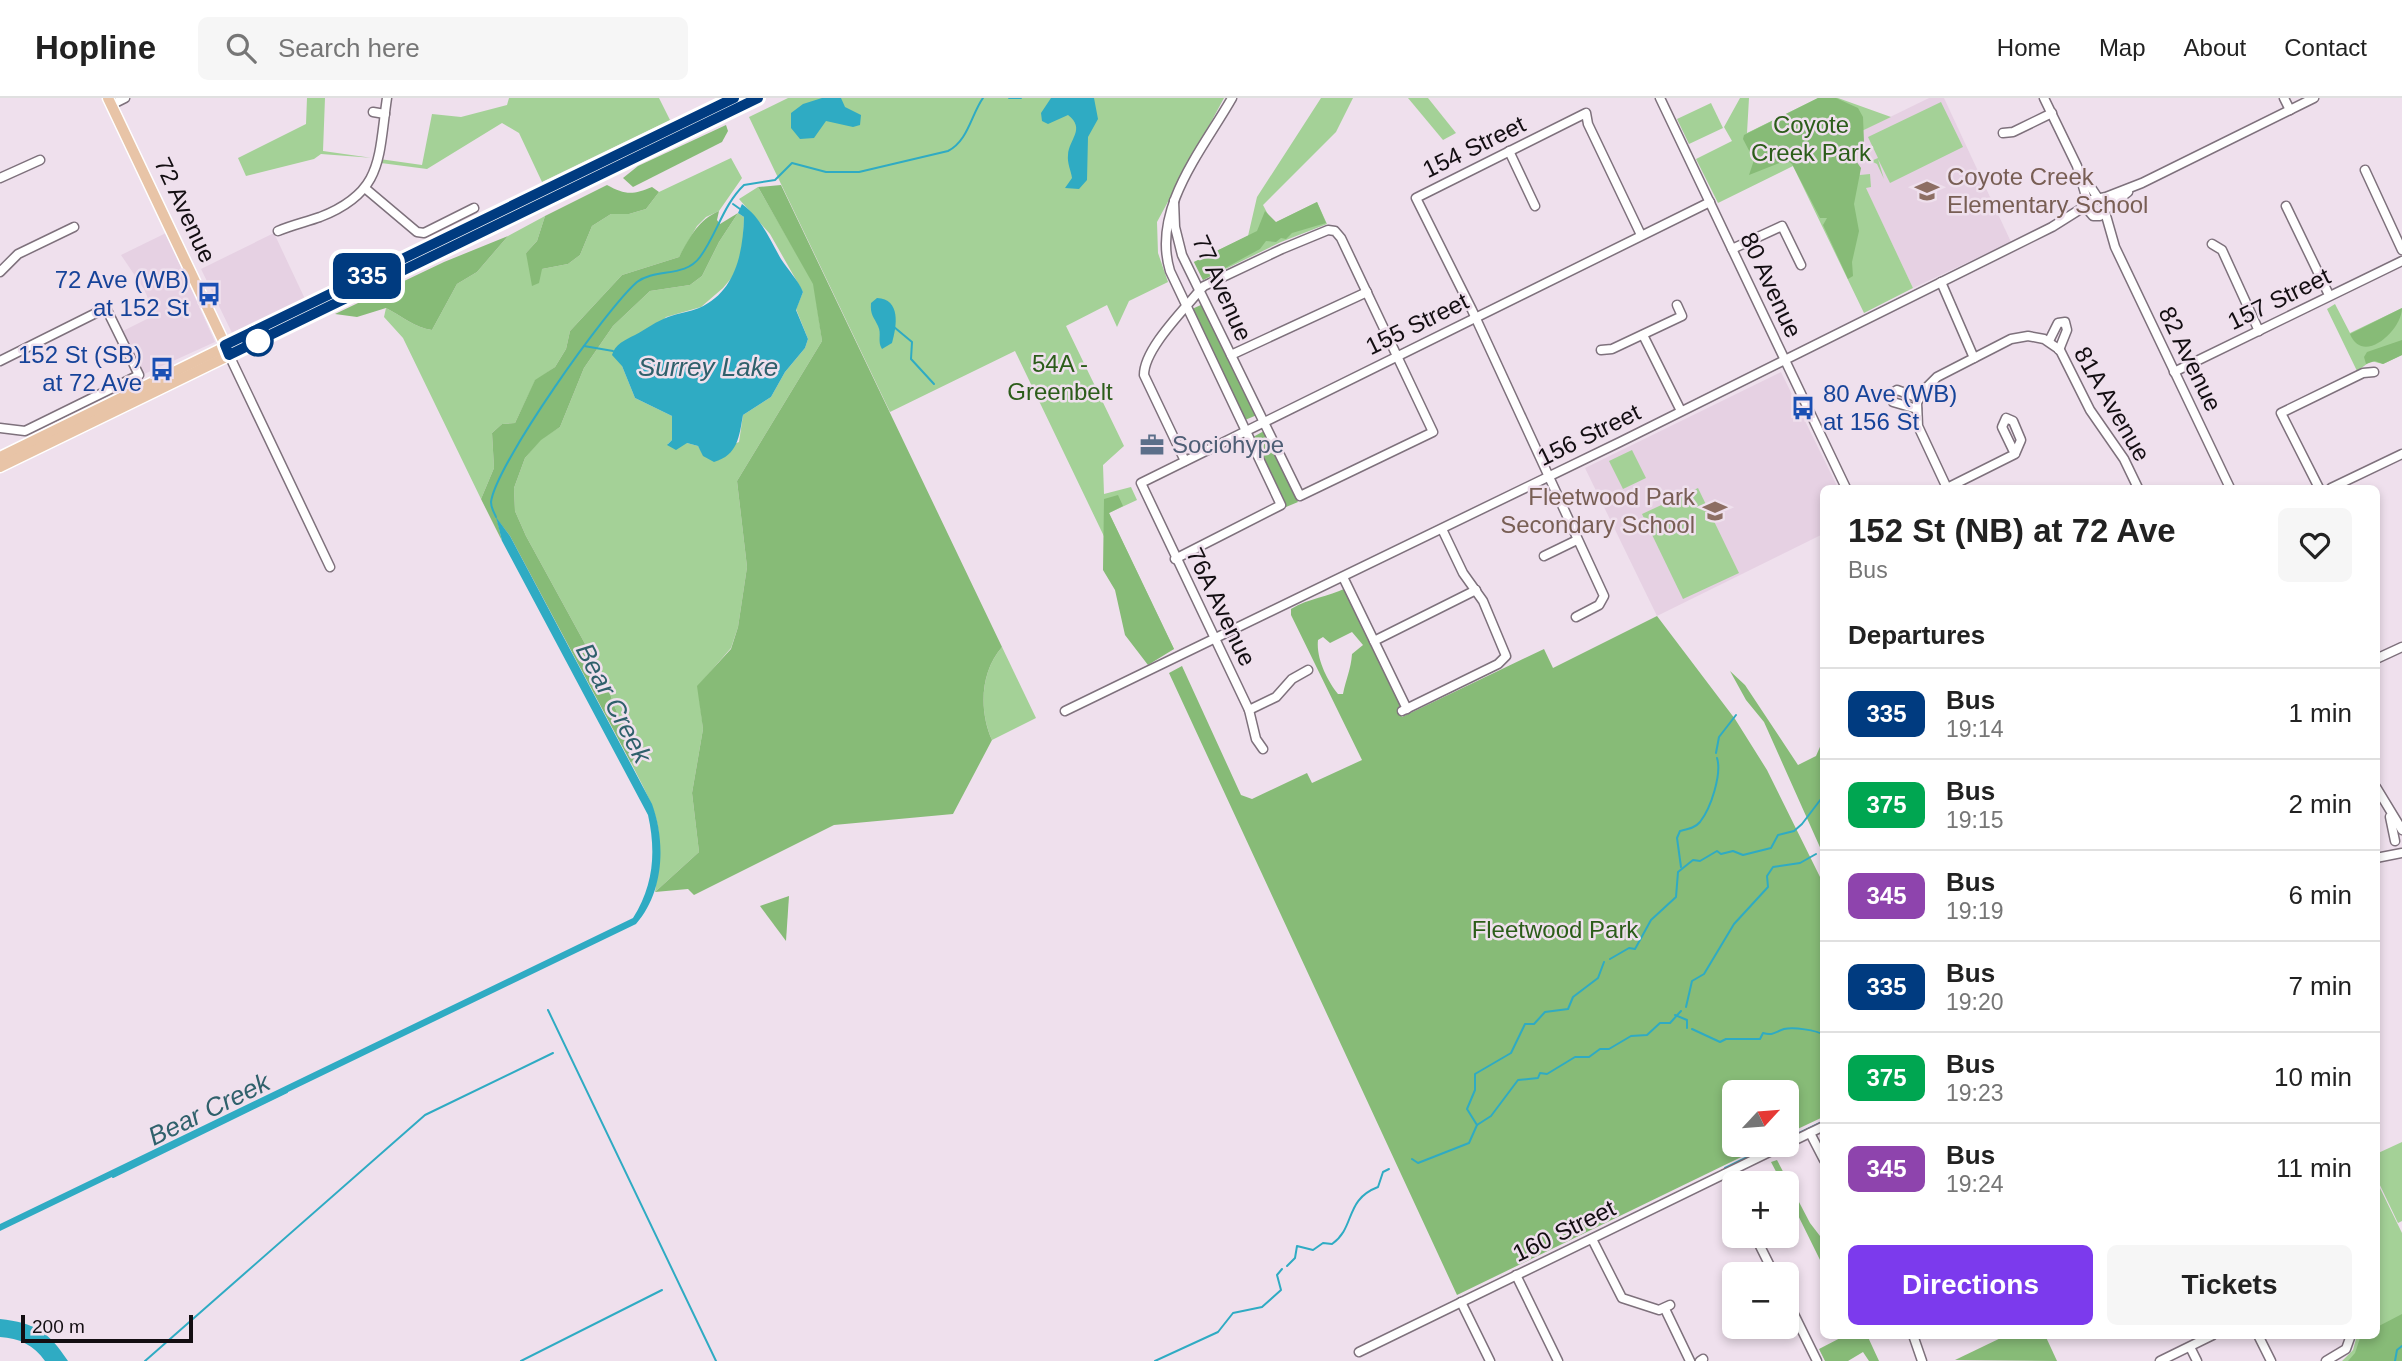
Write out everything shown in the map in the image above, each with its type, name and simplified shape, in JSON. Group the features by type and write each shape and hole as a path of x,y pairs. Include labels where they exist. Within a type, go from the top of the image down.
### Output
{"main road":[{"path":"0,467 227,350 734,98"},
{"path":"0,457 758,98"},
{"name":"72 Avenue","path":"110,101 227,350"}],"street":[{"path":"110,101 125,98"},
{"path":"278,231 329,212 366,190 378,159 387,98"},
{"path":"1174,201 1232,98"},
{"name":"80 Avenue","path":"1660,98 1845,485"},
{"path":"2044,98 2077,166 2098,198 2105,203 2105,211"},
{"path":"2284,98 2290,110"},
{"path":"2088,204 2142,183 2314,98"},
{"path":"373,112 385,114"},
{"name":"154 Street","path":"1475,317 1416,198 1586,113 1588,124 1641,235"},
{"path":"2003,133 2013,132 2052,113"},
{"path":"1509,151 1535,206"},
{"path":"0,178 40,160"},
{"path":"2077,166 2088,212 2095,217 2142,183"},
{"path":"2365,170 2402,250"},
{"path":"366,190 417,232 425,233 474,208"},
{"name":"77 Avenue","path":"1174,201 1179,246 1300,496 1433,432 1397,355"},
{"name":"77 Avenue","path":"1174,201 1167,225 1166,250 1170,271 1281,505 1175,559"},
{"name":"155 Street","path":"1141,483 1710,202"},
{"name":"156 Street","path":"1065,711 1681,411 2052,227 2088,204"},
{"path":"2286,206 2329,295"},
{"name":"82 Avenue","path":"2105,211 2115,247"},
{"name":"156 Street","path":"2052,227 2095,217"},
{"name":"82 Avenue","path":"2095,217 2115,247 2230,485"},
{"path":"1732,249 1782,226 1801,265"},
{"path":"0,272 18,254 74,227"},
{"path":"1185,461 1145,380 1144,370 1154,348 1200,290 1287,246 1326,231 1337,232 1397,355"},
{"path":"2212,244 2222,250 2259,331"},
{"name":"157 Street","path":"2174,372 2402,261"},
{"path":"1941,282 1974,358"},
{"path":"1231,355 1367,292"},
{"path":"1601,350 1612,349 1682,316 1677,305"},
{"path":"0,361 106,308 139,375 20,433 0,428"},
{"path":"1475,317 1604,596 1599,605 1576,617"},
{"path":"1946,485 1918,426 1919,397 1932,380 2019,337 2049,341 2058,323 2065,322 2067,330 2059,349"},
{"path":"1643,335 1681,411"},
{"name":"81A Avenue","path":"2049,341 2059,349 2090,410 2124,459 2137,485"},
{"name":"72 Avenue","path":"227,350 330,567"},
{"path":"2317,485 2281,413 2363,373 2374,372"},
{"path":"1917,409 1893,402 1890,395 1897,390 1919,397"},
{"path":"1953,485 2015,454 2021,443 2012,420 2004,420 2002,427 2015,454"},
{"path":"2337,485 2402,454"},
{"name":"76A Avenue","path":"1141,483 1249,710 1256,739 1263,749"},
{"path":"1343,577 1405,710 1506,658 1506,649 1476,590 1463,573 1442,529"},
{"path":"1544,556 1577,540"},
{"path":"1374,641 1476,590"},
{"path":"2380,658 2402,647"},
{"path":"1249,710 1276,697 1292,679 1308,670"},
{"path":"2380,794 2399,837 2397,850 2402,853"},
{"path":"2380,854 2399,837"},
{"path":"2380,856 2402,853"},
{"name":"160 Street","path":"1799,1138 1820,1128"},
{"path":"1811,1133 1820,1152"},
{"name":"160 Street","path":"1731,1171 1760,1157"},
{"name":"160 Street","path":"1359,1352 1722,1175"},
{"path":"1592,1239 1622,1298 1658,1310 1667,1307 1690,1361"},
{"path":"1516,1275 1558,1361"},
{"path":"1461,1302 1490,1361"},
{"path":"1799,1324 1817,1361"},
{"path":"1914,1339 1922,1361"},
{"path":"2160,1361 2205,1339"},
{"path":"2260,1339 2271,1361"},
{"path":"2326,1361 2346,1349 2350,1339"},
{"path":"2190,1347 2197,1361"}],"shaded area":[{"name":"Coyote Creek Elementary School","path":"1929,98 1944,98 2011,242 1913,288 1843,140"},
{"path":"166,233 215,342 142,375 123,331 155,315 144,289 121,255"},
{"path":"274,233 305,299 232,333 201,269"},
{"name":"Fleetwood Park Secondary School","path":"1781,372 1837,485 1820,485 1820,535 1657,616 1585,468"}],"green space":[{"path":"307,98 325,98 323,151 371,158 321,154 314,159 246,176 238,158 306,124"},
{"path":"509,98 659,98 670,120 542,182 519,133 502,123 427,169 381,163 374,158 422,165 432,114 461,117 507,105"},
{"name":"54A - Greenbelt","path":"788,98 1224,98 1157,222 1158,253 1168,282 1129,301 1117,327 1107,305 1066,326 1124,446 1103,465 1104,494 1131,487 1137,500 1109,513 1174,649 1161,655 1015,351 890,412 749,117"},
{"path":"1321,98 1353,98 1336,132 1263,205 1273,224 1317,202 1327,224 1281,242 1203,280 1194,262 1248,236 1257,197"},
{"path":"1408,98 1428,98 1456,133 1443,140"},
{"name":"Coyote Creek Park","path":"1740,98 1749,98 1747,133 1818,98 1838,98 1891,117 1843,140 1860,175 1870,174 1871,187 1866,188 1913,288 1864,313 1793,166 1718,203 1696,159 1732,141 1724,127"},
{"path":"1818,98 1836,98 1858,108 1863,117 1864,142 1854,158 1861,168 1854,204 1859,231 1852,262 1853,276 1848,279 1823,225 1827,218 1820,218 1792,164 1787,160 1749,175 1754,160 1743,139 1744,135"},
{"path":"1941,102 1963,147 1890,183 1878,159 1884,179 1877,164 1871,161 1878,158 1868,137"},
{"path":"1711,103 1723,128 1689,144 1677,119"},
{"path":"726,125 728,131 722,142 633,187 623,178 638,166"},
{"path":"731,158 742,178 719,211 706,217 697,226 679,257 622,275 570,331 566,349 555,367 535,381 515,423 502,424 492,433 494,468 481,499 403,338 384,317 386,308 414,324 432,330 457,284 477,272 508,236 545,216 537,241 526,253 542,269 568,264 580,255 592,226 611,214 629,214 646,209 659,192"},
{"path":"607,185 624,192 634,193 652,187 659,192 646,209 629,214 611,214 592,226 580,255 568,264 542,269 539,283 532,286 526,253 537,241 545,216"},
{"path":"781,185 1002,647 989,668 984,692 985,717 992,740 953,814 834,825 694,895 688,889 655,892 699,852 692,793 703,729 697,686 731,649 738,627 747,567 737,481 822,341 813,284 758,187"},
{"path":"758,187 814,284 822,341 737,481 747,567 738,627 731,648 698,686 703,729 692,793 699,852 655,892 659,853 658,825 649,798 631,763 637,749 636,743 617,712 607,684 526,536 515,511 514,488 525,458 541,439 560,427 584,368 613,326 650,291 690,285 702,276 719,242 738,213 744,217 743,251 733,276 701,307 666,317 622,366 635,398 672,416 672,440 668,444 687,443 698,446 704,456 739,442 743,415 771,397 785,372 805,348 808,339 796,309 803,292 770,234 739,199"},
{"path":"1317,202 1326,223 1292,233 1286,239 1281,238 1276,242 1266,241 1260,249 1203,280 1194,262 1257,231 1265,211 1276,222"},
{"path":"719,211 717,220 720,224 738,213 719,242 702,276 690,285 650,291 613,326 584,368 560,427 541,440 525,458 514,488 515,511 526,536 607,684 617,712 636,743 637,749 631,763 510,536 497,519 502,541 481,499 494,468 492,433 502,424 515,423 535,380 555,367 566,349 570,331 622,275 679,257 700,224"},
{"path":"508,236 477,272 457,284 432,330 414,324 386,308 357,317 335,314 444,262"},
{"path":"1203,304 1257,415 1245,420 1192,309"},
{"path":"2335,304 2350,333 2402,308 2402,355 2383,364 2371,361 2357,371 2327,309"},
{"path":"2402,308 2396,326 2372,346 2364,347 2356,343 2350,334"},
{"path":"2402,340 2402,355 2383,364 2375,361 2366,364 2364,357 2367,352"},
{"path":"1264,431 1298,502 1286,507 1253,437"},
{"path":"1632,450 1646,478 1623,489 1609,461"},
{"path":"1698,488 1739,573 1683,599 1642,514"},
{"path":"1118,495 1123,506 1109,513 1174,649 1148,665 1125,635 1115,590 1103,570 1104,499"},
{"name":"Fleetwood Park","path":"1346,588 1401,701 1398,710 1402,717 1544,649 1553,668 1657,616 1735,719 1767,770 1820,877 1820,1118 1799,1128 1799,1080 1722,1080 1722,1157 1741,1157 1457,1295 1169,673 1182,666 1241,795 1252,799 1307,773 1312,783 1362,760 1291,615 1291,609","holes":["1352,632 1363,645 1352,654 1343,694 1338,694 1323,668 1318,640 1323,637 1330,643"]},
{"path":"1002,647 1036,718 992,740 985,717 984,692 989,668"},
{"path":"1730,671 1745,685 1798,765 1816,756 1820,747 1820,847 1764,722 1746,700"},
{"path":"789,896 786,941 760,906"},
{"path":"2402,1142 2402,1221 2398,1223 2380,1185 2380,1152"},
{"path":"1777,1160 1783,1171 1776,1171 1771,1162"},
{"path":"2380,1188 2402,1233 2402,1361 2342,1361 2353,1350 2356,1339 2380,1339"},
{"path":"1799,1202 1820,1236 1820,1260 1799,1217"},
{"path":"2402,1314 2402,1361 2348,1361 2355,1353 2360,1339 2380,1339 2380,1325"},
{"path":"1838,1339 1869,1339 1879,1361 1869,1361 1863,1352 1848,1361 1825,1361 1819,1349"},
{"path":"1999,1339 2047,1339 2057,1361 1955,1360"}],"water":[{"path":"822,98 841,98 845,107 861,115 860,125 853,127 826,121 814,138 800,139 791,128 791,113 803,104"},
{"path":"1051,98 1094,98 1098,119 1088,137 1087,180 1079,189 1065,188 1072,178 1068,155 1076,125 1068,115 1048,124 1042,121 1041,113"},
{"name":"Surrey Lake","path":"742,204 760,222 803,292 796,310 808,339 805,348 785,372 771,397 743,415 733,450 714,462 703,456 698,446 687,443 676,450 667,445 672,440 672,416 635,398 622,366 612,355 615,348 624,341 664,319 699,308 722,292 735,270 742,244 744,217 738,213"},
{"path":"877,298 890,303 895,314 892,343 882,349 879,329 871,310 871,303"},
{"path":"496,517 510,536 652,804 659,834 660,866 652,897 636,924 0,1231 0,1224 633,918 645,893 651,868 652,842 648,815 502,541"},
{"path":"0,1319 23,1323 40,1330 54,1342 68,1361 45,1361 26,1343 0,1337"}],"waterway":[{"name":"Bear Creek","path":"496,517 491,502 497,483 531,423 578,353 637,282 652,275 694,264 706,248 731,201 744,185 775,180 792,163 826,172 859,172 948,151 955,147 965,134 983,98"},
{"name":"Bear Creek","path":"1009,98 1021,98"},
{"path":"733,204 740,209"},
{"path":"894,327 912,342 911,359 934,384"},
{"path":"584,346 613,351"},
{"path":"1716,753 1719,737 1736,715"},
{"path":"1681,867 1677,838 1680,831 1698,824 1704,816 1717,782 1717,758"},
{"path":"1610,959 1629,948 1635,949 1651,920 1676,897 1678,872 1693,860 1700,861 1717,851 1721,854 1733,851 1743,855 1771,848 1778,835 1794,831 1802,824 1820,800"},
{"path":"1686,1007 1692,981 1704,974 1734,924 1768,887 1767,876 1773,867 1800,863 1816,854"},
{"path":"1412,1159 1418,1163 1469,1143 1477,1125 1467,1109 1475,1090 1475,1074 1511,1053 1525,1024 1534,1024 1545,1012 1568,1009 1573,997 1598,978 1604,962"},
{"path":"548,1010 716,1361"},
{"path":"1477,1125 1491,1116 1518,1080 1538,1078 1540,1073 1547,1074 1575,1057 1589,1057 1600,1049 1609,1049 1631,1036 1647,1035 1660,1023 1670,1023 1681,1011"},
{"path":"1675,1015 1687,1020 1687,1028"},
{"path":"1692,1029 1720,1042 1726,1039 1760,1039 1763,1033 1772,1034 1788,1028 1820,1034"},
{"path":"145,1361 425,1115 553,1053"},
{"name":"Bear Creek","path":"113,1177 287,1092"},
{"path":"1799,1133 1820,1123"},
{"path":"1725,1168 1747,1157"},
{"path":"1287,1266 1295,1258 1297,1246 1313,1250 1323,1243 1332,1244 1345,1230 1360,1199 1378,1187 1383,1172 1389,1169"},
{"path":"1155,1361 1218,1332 1233,1313 1262,1307 1281,1290 1277,1275 1282,1269"},
{"path":"521,1361 662,1290"},
{"path":"2395,1361 2397,1350 2402,1346"}],"bus line":[{"name":"335","path":"734,98 225,345 229,355 758,98"}],"place":[{"name":"Coyote Creek Elementary School","path":"1927,191"},
{"name":"72 Ave (WB) at 152 St","path":"209,294"},
{"name":"152 St (SB) at 72 Ave","path":"162,369"},
{"name":"80 Ave (WB) at 156 St","path":"1803,408"},
{"name":"Sociohype","path":"1152,445"},
{"name":"Fleetwood Park Secondary School","path":"1715,511"}]}
